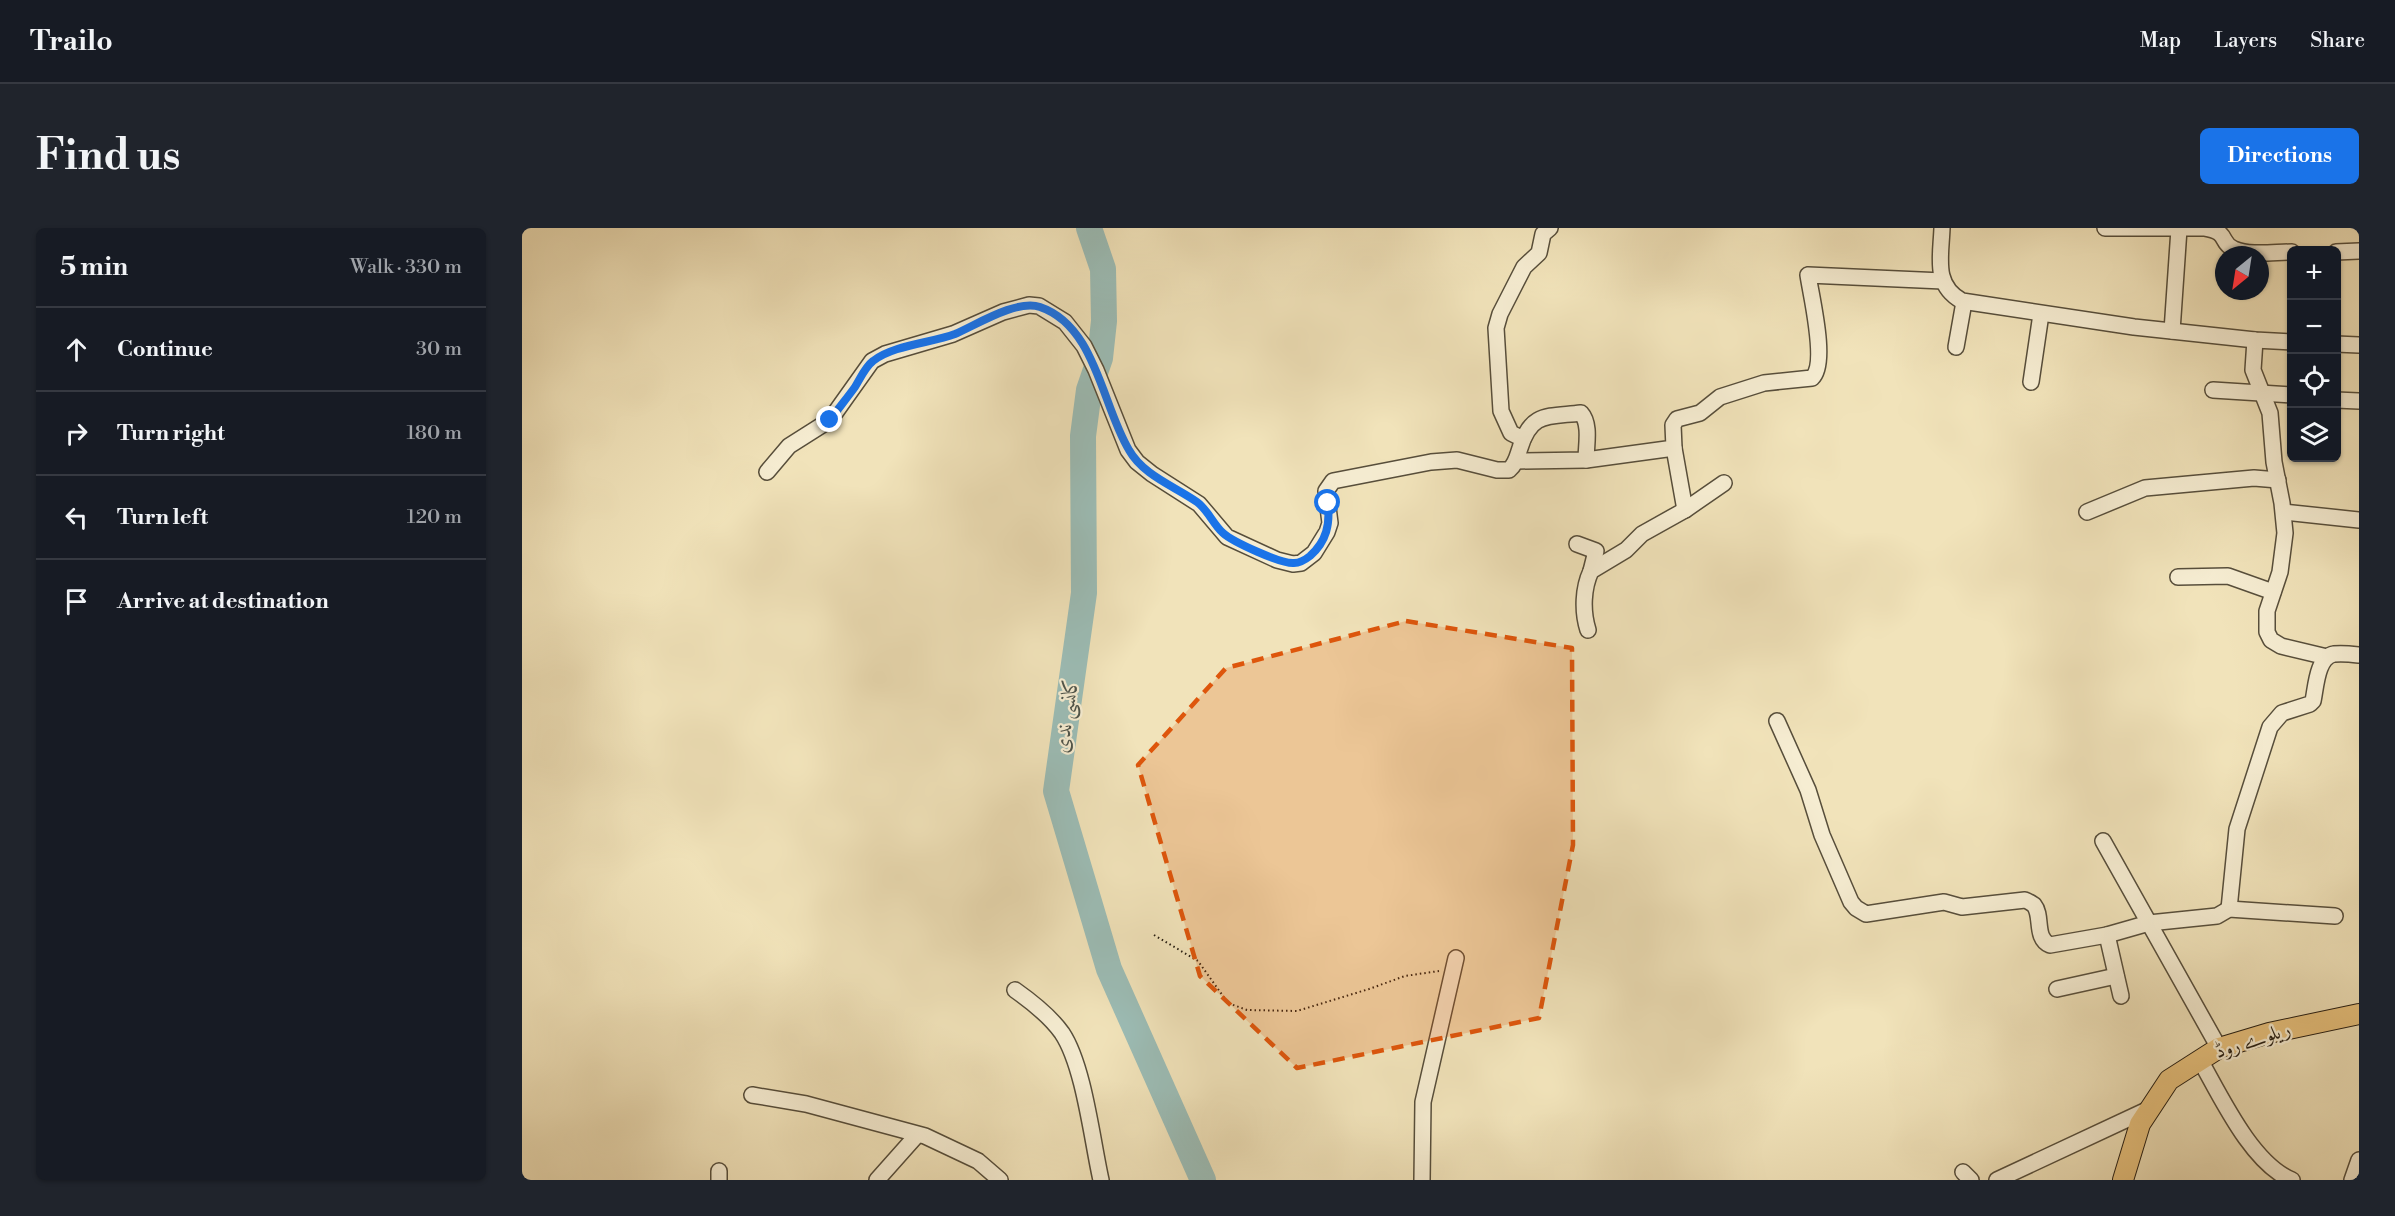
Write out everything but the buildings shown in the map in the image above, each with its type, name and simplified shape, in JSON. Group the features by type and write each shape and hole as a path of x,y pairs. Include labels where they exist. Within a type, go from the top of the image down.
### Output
{"main road":[{"name":"ریلوے روڈ","path":"2123,1180 2145,1117 2169,1080 2219,1048 2269,1033 2359,1014"}],"street":[{"path":"1523,439 1511,433 1501,411 1496,328 1500,314 1524,267 1539,253 1543,234 1550,228"},
{"path":"1942,228 1941,276 1949,293 1964,302 2172,331 2287,342"},
{"path":"2105,228 2217,230 2222,234 2227,245 2234,250 2287,252"},
{"path":"2172,331 2179,229"},
{"path":"2341,252 2359,251"},
{"path":"1685,510 1674,448 1673,425 1677,419 1700,413 1720,397 1764,383 1812,378 1816,375 1818,326 1812,305 1808,275 1943,281"},
{"path":"1956,347 1964,302"},
{"path":"766,472 789,446 830,420 872,361 885,354 953,334 1014,308 1029,305 1039,306 1065,322 1084,346 1128,450 1137,462 1199,504 1227,537 1277,560 1293,564 1301,562 1318,547 1330,523 1326,491 1333,481 1431,462 1461,460 1503,471 1516,462 1523,439 1531,424 1538,419 1581,413 1586,425 1586,460"},
{"path":"2031,382 2041,314"},
{"path":"2254,340 2253,370 2270,413 2274,462 2284,512 2285,533 2280,572 2266,621 2271,640 2281,646 2327,657 2335,654 2359,655"},
{"path":"2341,344 2359,345"},
{"path":"2213,390 2287,394"},
{"path":"2341,399 2359,401"},
{"path":"1516,462 1586,460 1674,448"},
{"path":"2087,512 2151,487 2254,478 2278,480"},
{"path":"1591,571 1626,550 1642,534 1685,510 1724,483"},
{"path":"2284,512 2359,520"},
{"path":"1577,544 1596,551 1585,596 1584,611 1588,630"},
{"path":"2178,577 2228,576 2273,592"},
{"path":"2229,909 2237,829 2270,727 2282,713 2313,701 2319,672 2327,657"},
{"path":"1776,721 1808,790 1822,835 1851,902 1866,914 1944,902 1962,907 2025,900 2036,908 2039,928 2045,943 2050,945 2107,935 2149,923 2217,916 2229,909 2335,916"},
{"path":"2103,841 2219,1048"},
{"path":"2107,935 2121,996"},
{"path":"1422,1180 1423,1102 1455,964"},
{"path":"2057,988 2116,976"},
{"path":"1015,990 1054,1022 1071,1049 1078,1069 1101,1180"},
{"path":"2200,1060 2232,1117 2263,1161 2274,1171 2292,1180"},
{"path":"752,1095 806,1104 917,1135 953,1148 978,1161 1000,1180"},
{"path":"1997,1180 2145,1117"},
{"path":"877,1180 917,1135"},
{"path":"2352,1180 2359,1160"}],"path":[{"path":"1154,936 1198,961 1228,1003 1247,1010 1297,1011 1404,976 1455,964"}],"highlighted area":[{"path":"1406,621 1572,648 1573,845 1539,1018 1297,1068 1200,976 1138,765 1226,668"}],"waterway":[{"name":"کانسی ندی","path":"1089,228 1103,269 1104,321 1100,358 1089,390 1083,436 1084,593 1056,791 1109,969 1203,1180"}],"route":[{"path":"830,420 872,361 885,354 953,334 1014,308 1039,306 1065,322 1084,346 1128,450 1137,462 1199,504 1227,537 1277,560 1293,564 1301,562 1314,553 1327,532 1330,523 1328,503"}]}
